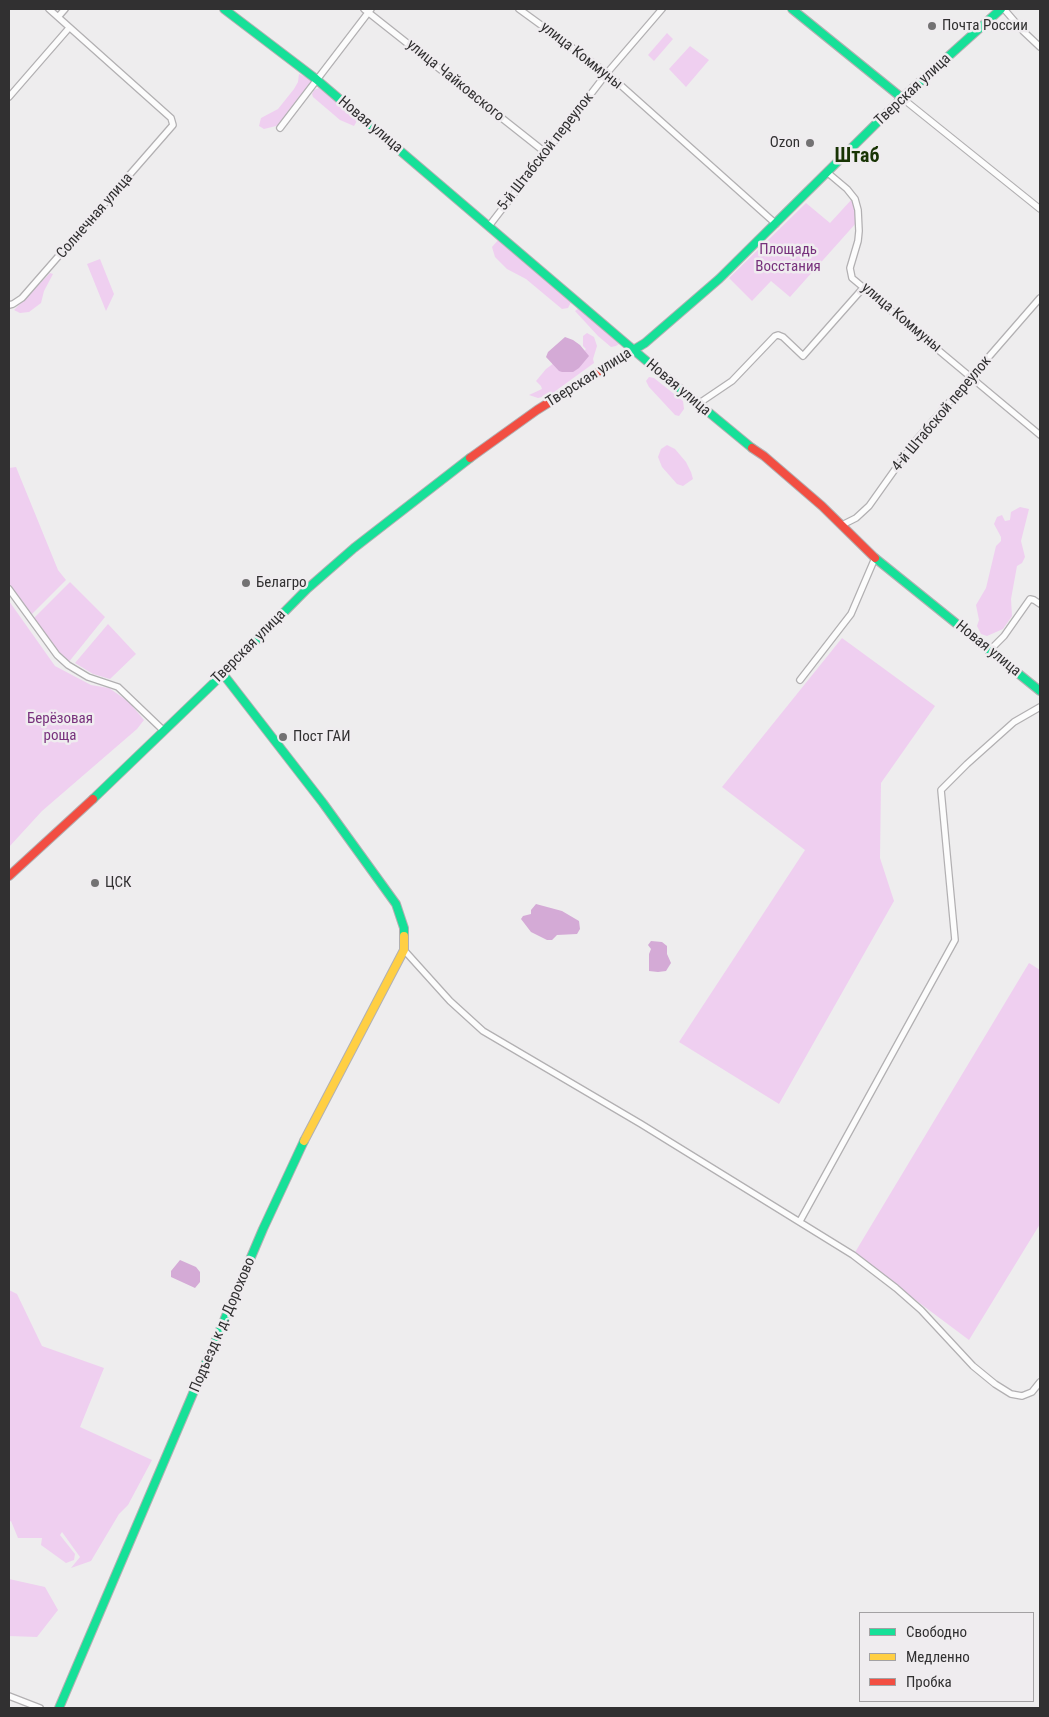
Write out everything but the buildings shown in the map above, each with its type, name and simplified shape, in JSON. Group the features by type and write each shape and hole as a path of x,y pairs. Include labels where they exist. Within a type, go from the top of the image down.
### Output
{"street":[{"path":"9,96 69,28 49,9"},
{"path":"58,17 65,9"},
{"name":"Новая улица","path":"224,9 316,79 633,350 764,456 842,525 875,558 1040,691"},
{"name":"улица Коммуны","path":"520,9 608,73 776,224"},
{"name":"5-й Штабской переулок","path":"489,226 608,73 662,9"},
{"path":"792,9 1040,209"},
{"path":"1003,9 1040,46"},
{"name":"Тверская улица","path":"9,876 164,731 307,589 378,528 447,475 537,410 633,350 660,330 719,279 902,98 1003,9"},
{"path":"280,128 368,10"},
{"name":"улица Чайковского","path":"368,10 546,153"},
{"name":"Солнечная улица","path":"11,304 22,298 174,125 171,118 69,28"},
{"name":"улица Коммуны","path":"828,172 847,188 855,199 858,210 859,231 851,264 850,273 852,278 1040,435"},
{"path":"698,404 732,381 775,336 783,337 803,356 864,287"},
{"name":"4-й Штабской переулок","path":"842,525 856,518 869,506 913,444 973,378 1040,298"},
{"path":"800,680 851,614 875,558"},
{"path":"9,589 57,655 68,665 88,677 118,687 164,731"},
{"path":"990,650 1004,636 1030,599 1040,604"},
{"path":"223,674 323,803 396,904 404,928 404,950 450,1001 483,1031 641,1124 853,1255 896,1288 921,1310 974,1366 1011,1394 1022,1396 1032,1392 1040,1382"},
{"path":"800,1221 955,940 941,790 1014,722 1040,707"},
{"name":"Подъезд к д. Дорохово","path":"59,1708 279,1194 295,1159 404,950"},
{"path":"9,1696 40,1708"}],"green space":[{"path":"667,33 673,39 654,61 648,55"},
{"path":"690,46 709,60 686,87 669,69"},
{"path":"299,74 313,80 280,125 264,129 259,126 261,118 278,109 294,89 298,82"},
{"path":"319,88 358,119 354,126 340,120 313,97 314,90"},
{"name":"Площадь Восстания","path":"852,199 855,205 857,222 790,297 771,281 752,301 729,278 806,203 830,223"},
{"path":"499,239 571,302 568,308 562,309 526,279 507,269 495,257 492,247"},
{"path":"100,259 114,294 106,311 87,264"},
{"path":"50,273 53,274 44,291 41,303 29,312 20,313 14,310"},
{"path":"579,308 619,344 611,347 598,336 575,311"},
{"path":"587,333 594,337 597,346 593,359 594,363 550,395 538,398 529,395 542,389 536,381 546,369 554,363 581,354 586,349 583,346 583,336"},
{"path":"649,377 654,378 683,401 684,409 679,416 675,415 649,387 646,381"},
{"path":"667,445 675,449 686,462 691,472 693,479 683,486 677,484 662,467 658,457 661,449"},
{"path":"16,467 58,570 66,580 31,615 9,585 9,468"},
{"path":"1020,507 1029,509 1021,541 1025,557 1022,563 1017,566 1011,599 1012,616 1003,629 987,636 981,634 977,626 979,620 976,605 986,588 996,546 1001,541 1001,537 994,524 997,517 1002,515 1005,521 1010,520 1011,512"},
{"path":"70,582 105,617 68,663 57,653 34,618"},
{"name":"Берёзовая роща","path":"9,601 55,666 91,685 109,688 129,702 144,720 137,729 42,811 9,847"},
{"path":"108,624 136,654 110,679 93,674 75,663"},
{"path":"842,638 935,706 881,783 880,858 894,901 779,1104 679,1042 805,850 722,787"},
{"path":"1029,963 1040,970 1040,1224 969,1340 854,1254"},
{"path":"9,1290 17,1294 42,1346 104,1368 80,1427 152,1460 128,1505 119,1514 91,1561 71,1568 80,1557 62,1532 60,1535 75,1554 74,1560 66,1563 41,1545 42,1538 18,1538 11,1521 9,1522"},
{"path":"9,1579 45,1587 58,1610 37,1637 9,1636"}],"shaded area":[{"path":"565,337 580,345 589,356 573,372 559,371 546,357 548,352"},
{"path":"536,904 562,911 579,921 580,929 577,934 557,935 552,940 547,940 531,932 521,919 523,916 531,914 531,910"},
{"path":"651,941 662,942 667,946 667,954 671,963 666,971 649,971 649,954 651,949 648,945"},
{"path":"180,1260 196,1267 200,1272 200,1282 195,1288 171,1277 171,1271"}],"traffic: fast":[{"path":"224,9 316,79 643,358 752,448"},
{"path":"792,9 902,98"},
{"path":"617,360 645,343 719,279 902,98 1001,9"},
{"path":"93,799 223,674 307,589 354,548 470,458"},
{"path":"875,558 1040,691"},
{"path":"223,674 323,803 396,904 404,928 404,936"},
{"path":"59,1708 263,1229 304,1141"}],"traffic: slow":[{"path":"304,1141 404,950 404,936"}],"traffic: jam":[{"path":"470,458 537,410 617,360"},
{"path":"752,448 822,506 875,558"},
{"path":"9,876 93,799"}],"place":[{"name":"Почта России","path":"932,26"},
{"name":"Ozon","path":"810,143"},
{"name":"Белагро","path":"246,583"},
{"name":"Пост ГАИ","path":"283,737"},
{"name":"ЦСК","path":"95,883"}],"district":[{"name":"Штаб","path":"857,157"}]}
